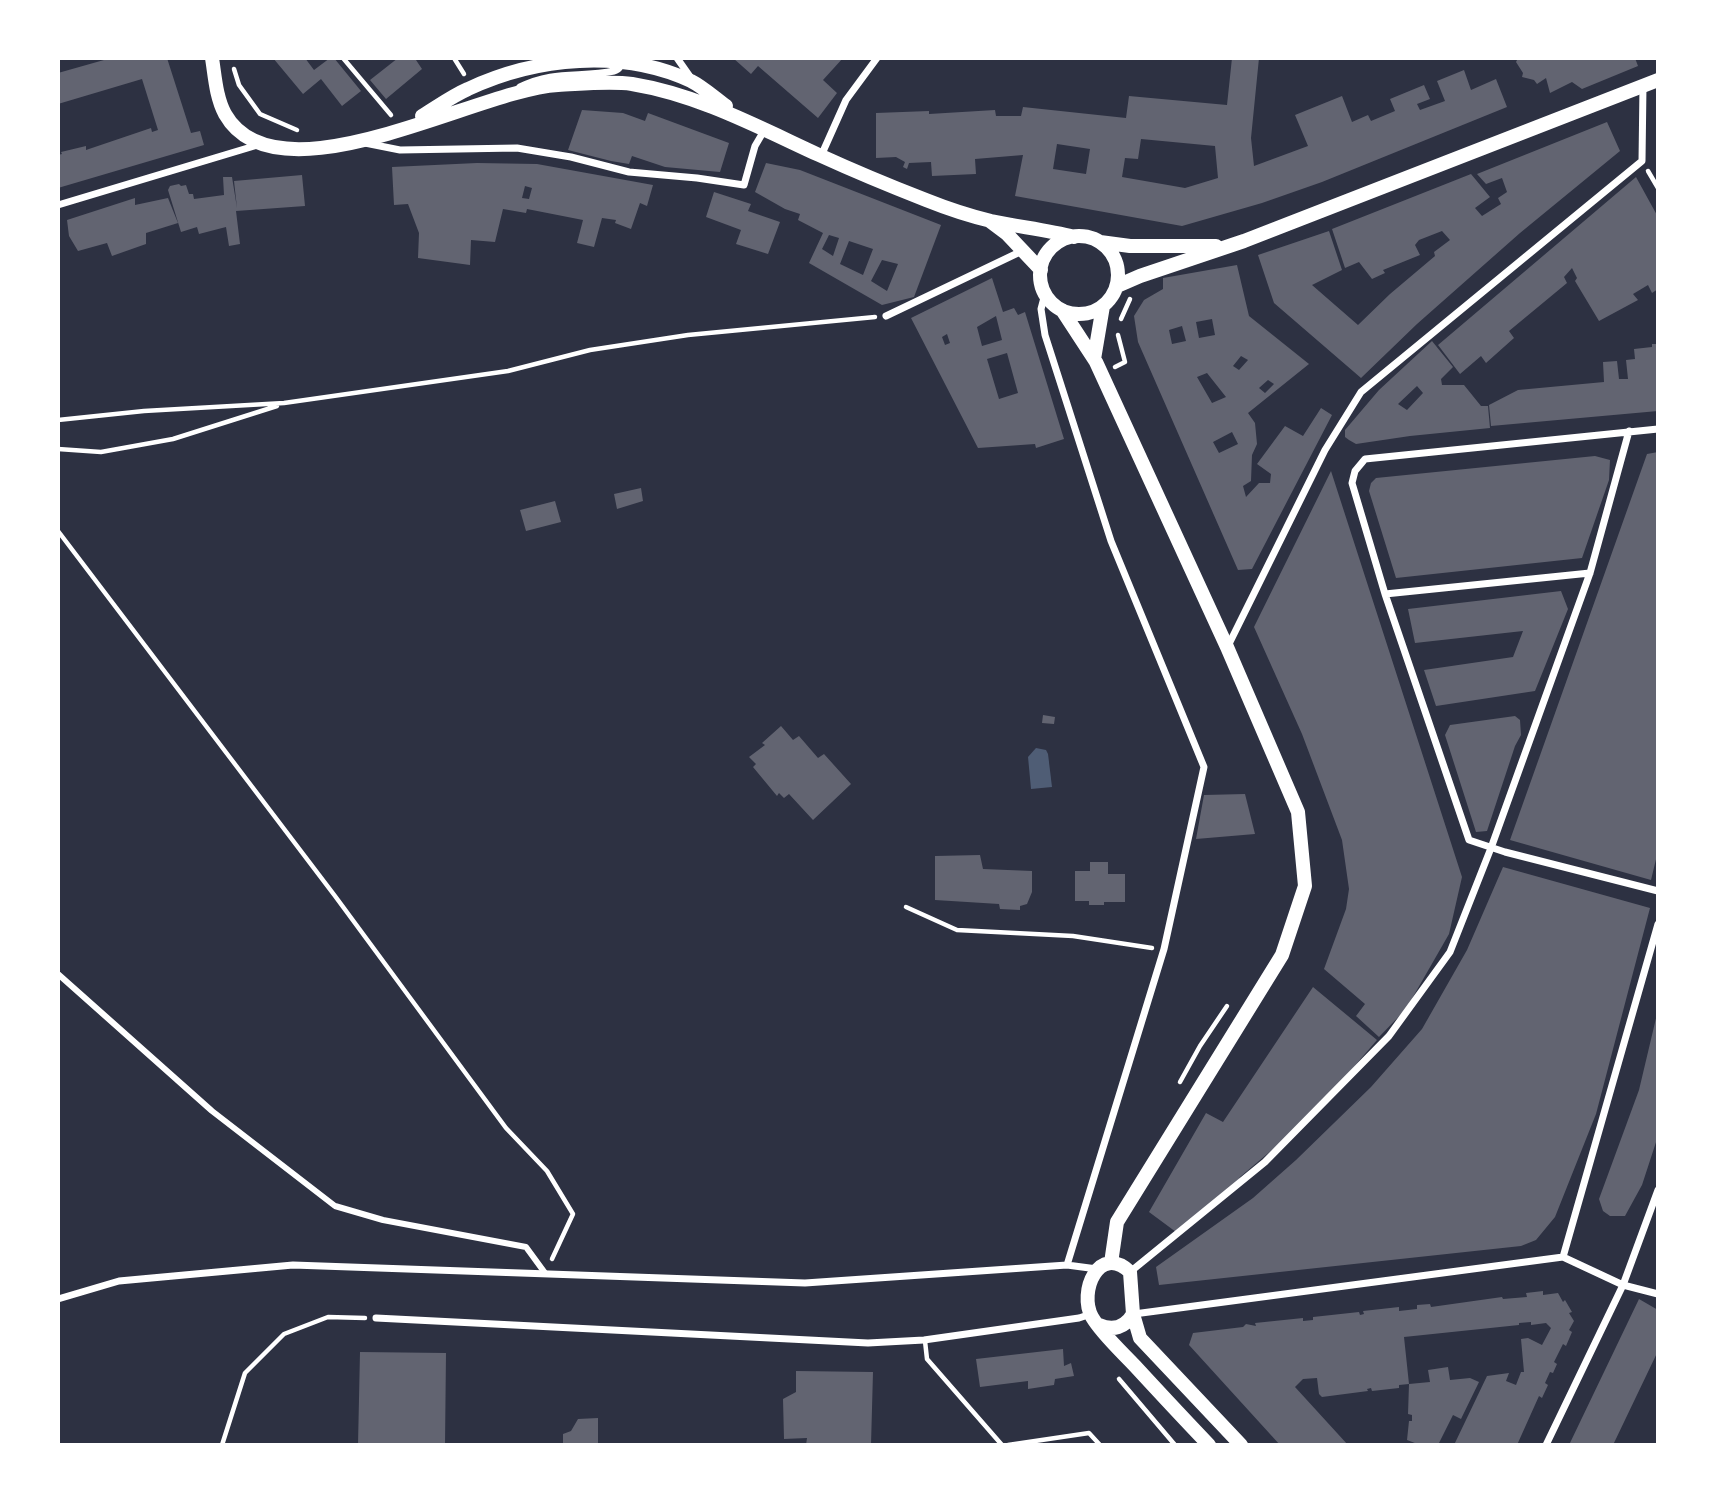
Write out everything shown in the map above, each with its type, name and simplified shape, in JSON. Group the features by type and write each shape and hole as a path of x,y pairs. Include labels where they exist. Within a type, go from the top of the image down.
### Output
{"main road":[{"path":"212,58 217,94 226,115 244,135 261,144 284,150 324,149 358,142 501,98 554,85 629,84 689,98 746,120 821,156 928,201 990,221 1130,246 1235,245"},
{"path":"404,129 452,97 500,76 551,64 603,60 625,60 692,82 746,120"},
{"path":"1117,286 1235,245 1658,80"},
{"path":"990,221 1041,270"},
{"path":"1074,237 1050,249 1041,270 1045,294 1052,304 1062,310 1083,314 1103,306 1112,297 1117,286 1116,261 1109,250 1099,242"},
{"path":"1094,359 1103,306"},
{"path":"1062,310 1094,359 1227,646 1298,812 1305,886 1282,955 1117,1222 1104,1266 1089,1282 1095,1319 1119,1349 1209,1445"},
{"path":"1104,1266 1118,1265 1130,1272 1133,1314 1140,1338 1241,1445"},
{"path":"1095,1319 1112,1329 1130,1320 1133,1314"}],"street":[{"path":"677,58 702,89"},
{"path":"821,156 846,100 877,58"},
{"path":"501,98 539,79 561,74 607,71 619,68 625,60"},
{"path":"1227,646 1325,450 1361,392 1642,161 1643,86"},
{"path":"358,142 400,150 517,148 571,157 629,172 744,185 755,146 765,129"},
{"path":"58,205 261,144"},
{"path":"886,316 1023,251"},
{"path":"1045,294 1041,309 1045,335 1111,541 1204,767 1164,949 1066,1265"},
{"path":"1658,429 1365,460 1355,471 1352,483 1385,594 1469,840 1658,891"},
{"path":"1130,1272 1265,1162 1389,1036 1450,953 1491,848 1590,573 1629,431"},
{"path":"1385,594 1590,573"},
{"path":"1563,1257 1658,924"},
{"path":"58,974 212,1111 335,1206 383,1220 526,1247 545,1273"},
{"path":"1546,1445 1623,1285 1658,1190"},
{"path":"1133,1314 1563,1257 1623,1285 1658,1294"},
{"path":"58,1299 119,1281 293,1265 805,1283 1066,1265 1104,1266"},
{"path":"376,1318 854,1342 925,1340 1079,1318 1095,1319"}],"lane":[{"path":"925,1340 927,1359 1002,1445"},
{"path":"1007,1445 1089,1433 1100,1445"}],"path":[{"path":"343,58 376,100"},
{"path":"454,58 461,67"},
{"path":"231,62 239,85 260,114 299,131"},
{"path":"377,117 400,108"},
{"path":"58,420 144,411 284,403 508,371 590,350 688,334 886,316"},
{"path":"58,449 101,452 173,439 284,403"},
{"path":"58,531 335,896 506,1128 547,1171 573,1214 545,1273"},
{"path":"906,907 957,930 1073,936 1164,949"},
{"path":"222,1445 245,1373 284,1334 328,1317 376,1318"}],"water":[{"path":"1036,748 1046,750 1048,754 1052,787 1031,789 1028,757"}],"building":[{"path":"111,58 167,58 191,133 200,131 204,145 58,188 58,155 62,154 61,152 86,146 86,150 151,128 152,132 158,130 142,79 58,104 58,73"},
{"path":"273,58 305,58 314,70 334,58 361,91 342,106 321,79 303,94"},
{"path":"398,58 419,58 416,60 422,69 386,99 370,80"},
{"path":"733,58 843,58 823,80 837,93 818,118 758,66 751,74"},
{"path":"1232,58 1259,58 1251,138 1254,166 1308,146 1295,115 1342,96 1352,122 1368,115 1371,121 1395,111 1390,99 1424,85 1430,99 1417,104 1420,110 1445,101 1437,81 1464,70 1471,90 1496,79 1507,107 1322,182 1182,226 1015,196 1023,155 975,159 976,174 932,176 931,162 909,163 907,169 903,167 905,162 896,157 876,158 876,113 929,111 929,114 995,110 996,116 1021,116 1023,107 1126,118 1129,96 1227,105","holes":["1141,139 1215,146 1218,178 1185,188 1122,177 1125,158 1138,159","1057,144 1090,149 1086,174 1053,169"]},
{"path":"1518,58 1635,58 1638,66 1582,89 1572,82 1550,93 1546,78 1537,84 1534,80 1522,77 1523,73 1516,62"},
{"path":"582,110 623,113 645,121 648,113 729,143 720,172 665,167 632,156 629,164 568,150"},
{"path":"1607,122 1620,151 1520,233 1417,324 1361,378 1274,303 1258,255 1329,231 1342,270 1312,285 1358,325 1450,240 1442,231 1419,240 1415,245 1420,255 1383,270 1385,273 1372,279 1359,262 1345,268 1332,229 1471,174 1490,197 1475,208 1482,216 1501,204 1498,198 1507,192 1502,178 1486,184 1477,174"},
{"path":"477,163 537,164 653,185 647,206 640,203 631,229 615,223 616,220 602,218 594,247 577,243 583,220 527,209 526,213 503,209 495,242 471,240 470,265 418,258 419,233 408,204 394,205 392,167","holes":["525,186 532,188 529,199 522,198"]},
{"path":"766,163 800,170 941,225 914,297 882,305 809,263 823,233 798,220 800,214 755,192","holes":["829,235 839,238 833,256 822,249","849,241 873,249 863,275 840,264","882,260 898,264 887,291 871,281"]},
{"path":"302,175 305,206 236,211 240,244 229,246 226,227 199,234 197,227 181,232 168,190 170,186 179,184 186,185 194,199 224,195 223,177 232,177 237,208 234,181"},
{"path":"1636,177 1658,217 1658,289 1652,293 1648,285 1633,294 1638,300 1599,321 1575,281 1577,278 1572,268 1564,277 1567,283 1509,331 1514,338 1486,363 1481,356 1460,374 1438,345"},
{"path":"714,192 751,204 748,211 780,222 768,254 736,244 741,230 706,217"},
{"path":"135,198 135,205 168,198 178,223 146,233 146,244 112,256 107,243 78,251 69,236 67,220"},
{"path":"1237,265 1249,316 1309,364 1248,413 1255,423 1257,444 1252,455 1251,481 1243,486 1246,497 1259,483 1270,483 1271,474 1257,464 1285,426 1303,436 1321,408 1332,415 1252,569 1238,570 1138,342 1134,316 1144,300 1163,289 1163,278","holes":["1212,319 1215,335 1199,338 1196,322","1182,326 1186,341 1172,344 1169,330","1241,356 1248,360 1239,370 1233,366","1207,373 1226,397 1212,403 1197,377","1268,380 1274,384 1265,393 1259,388","1232,432 1238,444 1219,453 1213,442"]},
{"path":"992,278 1003,312 1014,308 1018,315 1025,312 1064,439 1036,448 1035,444 978,448 911,318","holes":["996,316 1002,340 982,346 977,327","947,334 950,343 945,345 942,337","1007,353 1018,393 999,399 987,359"]},
{"path":"1432,341 1453,367 1441,379 1442,385 1464,385 1481,406 1488,406 1490,428 1356,444 1345,437 1345,430 1379,390","holes":["1417,386 1423,393 1407,410 1398,404"]},
{"path":"1652,344 1658,344 1658,411 1491,426 1489,405 1518,390 1604,382 1603,362 1617,361 1619,379 1628,379 1626,360 1635,359 1634,349 1652,347"},
{"path":"1658,452 1658,851 1651,880 1510,840 1647,454"},
{"path":"1595,456 1610,460 1609,480 1582,558 1396,578 1369,491 1376,478"},
{"path":"1331,471 1462,877 1449,934 1406,1009 1379,1037 1356,1016 1365,1004 1324,969 1346,909 1349,889 1342,840 1302,734 1254,627"},
{"path":"641,488 643,501 617,509 614,494"},
{"path":"555,501 561,522 526,531 520,510"},
{"path":"1561,591 1568,609 1535,691 1436,706 1424,670 1513,657 1523,631 1415,643 1408,609"},
{"path":"1043,715 1055,717 1054,724 1042,723"},
{"path":"1515,716 1520,720 1521,735 1487,831 1476,832 1445,735 1450,725"},
{"path":"781,726 793,740 799,736 818,758 824,754 851,784 813,820 789,794 784,798 779,793 777,796 753,767 756,764 749,757 765,745 762,743"},
{"path":"1245,794 1255,834 1196,839 1204,795"},
{"path":"980,855 983,869 1032,871 1032,892 1027,904 1020,906 1020,910 1000,909 999,904 935,900 935,856"},
{"path":"1090,862 1108,862 1108,874 1125,874 1125,902 1089,905 1089,901 1075,901 1075,871 1090,871"},
{"path":"1503,867 1650,908 1596,1114 1555,1217 1536,1240 1521,1246 1159,1285 1156,1267 1253,1198 1296,1160 1371,1087 1422,1029 1467,950"},
{"path":"1313,987 1377,1040 1332,1092 1286,1138 1240,1177 1236,1184 1176,1232 1149,1212 1206,1113 1223,1122"},
{"path":"1657,1014 1658,1136 1642,1185 1625,1216 1610,1216 1603,1211 1599,1199 1639,1090"},
{"path":"1543,1291 1543,1295 1558,1293 1572,1312 1569,1313 1574,1321 1566,1346 1563,1344 1554,1362 1557,1364 1545,1383 1548,1385 1542,1398 1539,1396 1517,1445 1454,1445 1487,1376 1509,1373 1506,1381 1516,1385 1521,1372 1524,1372 1521,1339 1528,1338 1542,1345 1551,1328 1546,1323 1519,1323 1404,1337 1409,1384 1399,1385 1399,1388 1372,1391 1371,1388 1367,1389 1368,1391 1322,1397 1319,1394 1317,1378 1303,1379 1295,1387 1348,1445 1280,1445 1189,1345 1193,1333 1243,1327 1246,1324 1256,1326 1255,1323 1303,1318 1303,1321 1313,1320 1313,1317 1359,1312 1360,1315 1364,1314 1363,1311 1399,1307 1399,1311 1417,1309 1417,1305 1430,1304 1431,1307 1502,1297 1527,1297 1526,1293"},
{"path":"1639,1299 1658,1310 1658,1351 1613,1445 1569,1445"},
{"path":"1063,1349 1064,1366 1071,1363 1074,1376 1055,1379 1054,1385 1028,1389 1028,1381 980,1387 976,1359"},
{"path":"360,1352 446,1353 445,1445 358,1445"},
{"path":"1448,1367 1450,1380 1470,1378 1479,1382 1461,1419 1453,1415 1438,1445 1420,1445 1407,1440 1409,1421 1412,1421 1412,1415 1408,1414 1409,1384 1430,1382 1428,1370"},
{"path":"796,1371 873,1372 871,1445 806,1445 807,1438 784,1439 783,1399 796,1392"},
{"path":"598,1418 598,1444 563,1445 563,1434 571,1431 578,1419"}]}
